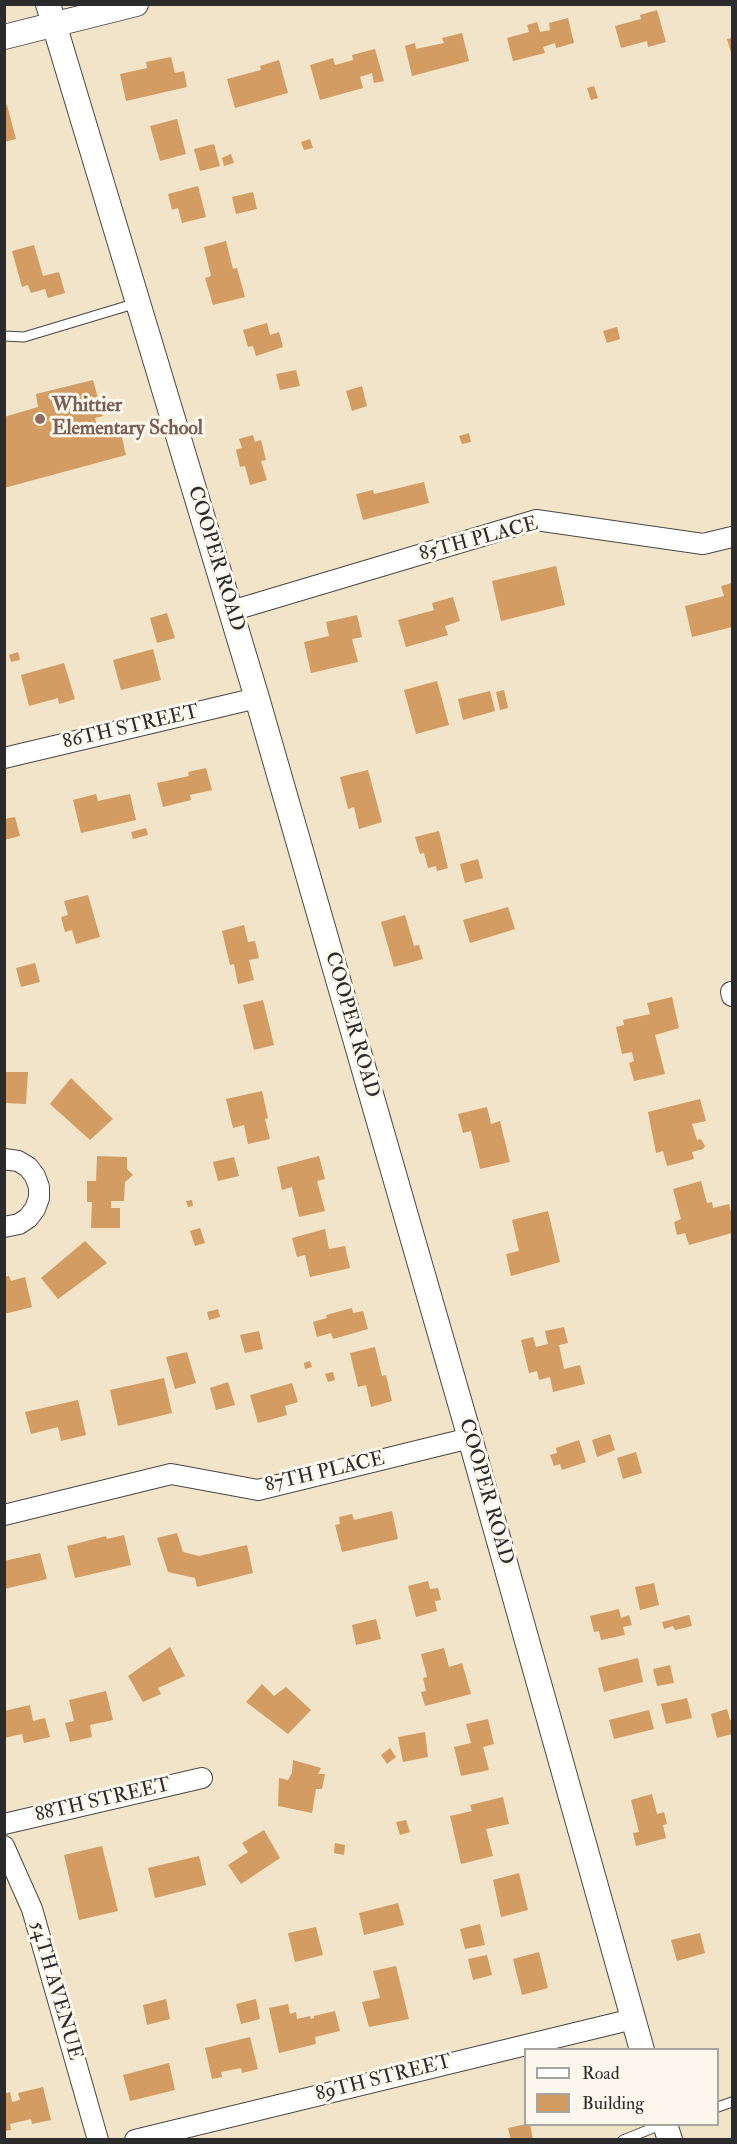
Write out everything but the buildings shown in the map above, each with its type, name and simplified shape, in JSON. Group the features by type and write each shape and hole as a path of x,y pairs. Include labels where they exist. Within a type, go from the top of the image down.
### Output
{"street":[{"path":"4,37 51,15 136,4"},
{"name":"COOPER ROAD","path":"51,15 257,698 470,1438 642,2048"},
{"name":"85TH PLACE","path":"231,611 536,520 703,544 732,537"},
{"name":"86TH STREET","path":"4,758 257,698"},
{"path":"4,1159 18,1161 28,1167 39,1187 39,1198 28,1218 19,1224 4,1227"},
{"name":"87TH PLACE","path":"4,1515 171,1474 258,1490 470,1438"},
{"name":"88TH STREET","path":"4,1824 202,1778"},
{"name":"54TH AVENUE","path":"4,1846 32,1909 98,2139"},
{"name":"89TH STREET","path":"135,2139 633,2019"}],"lane":[{"path":"4,336 24,337 138,303"},
{"path":"623,2139 659,2126"}],"place":[{"name":"Whittier Elementary School","path":"40,419"}]}
